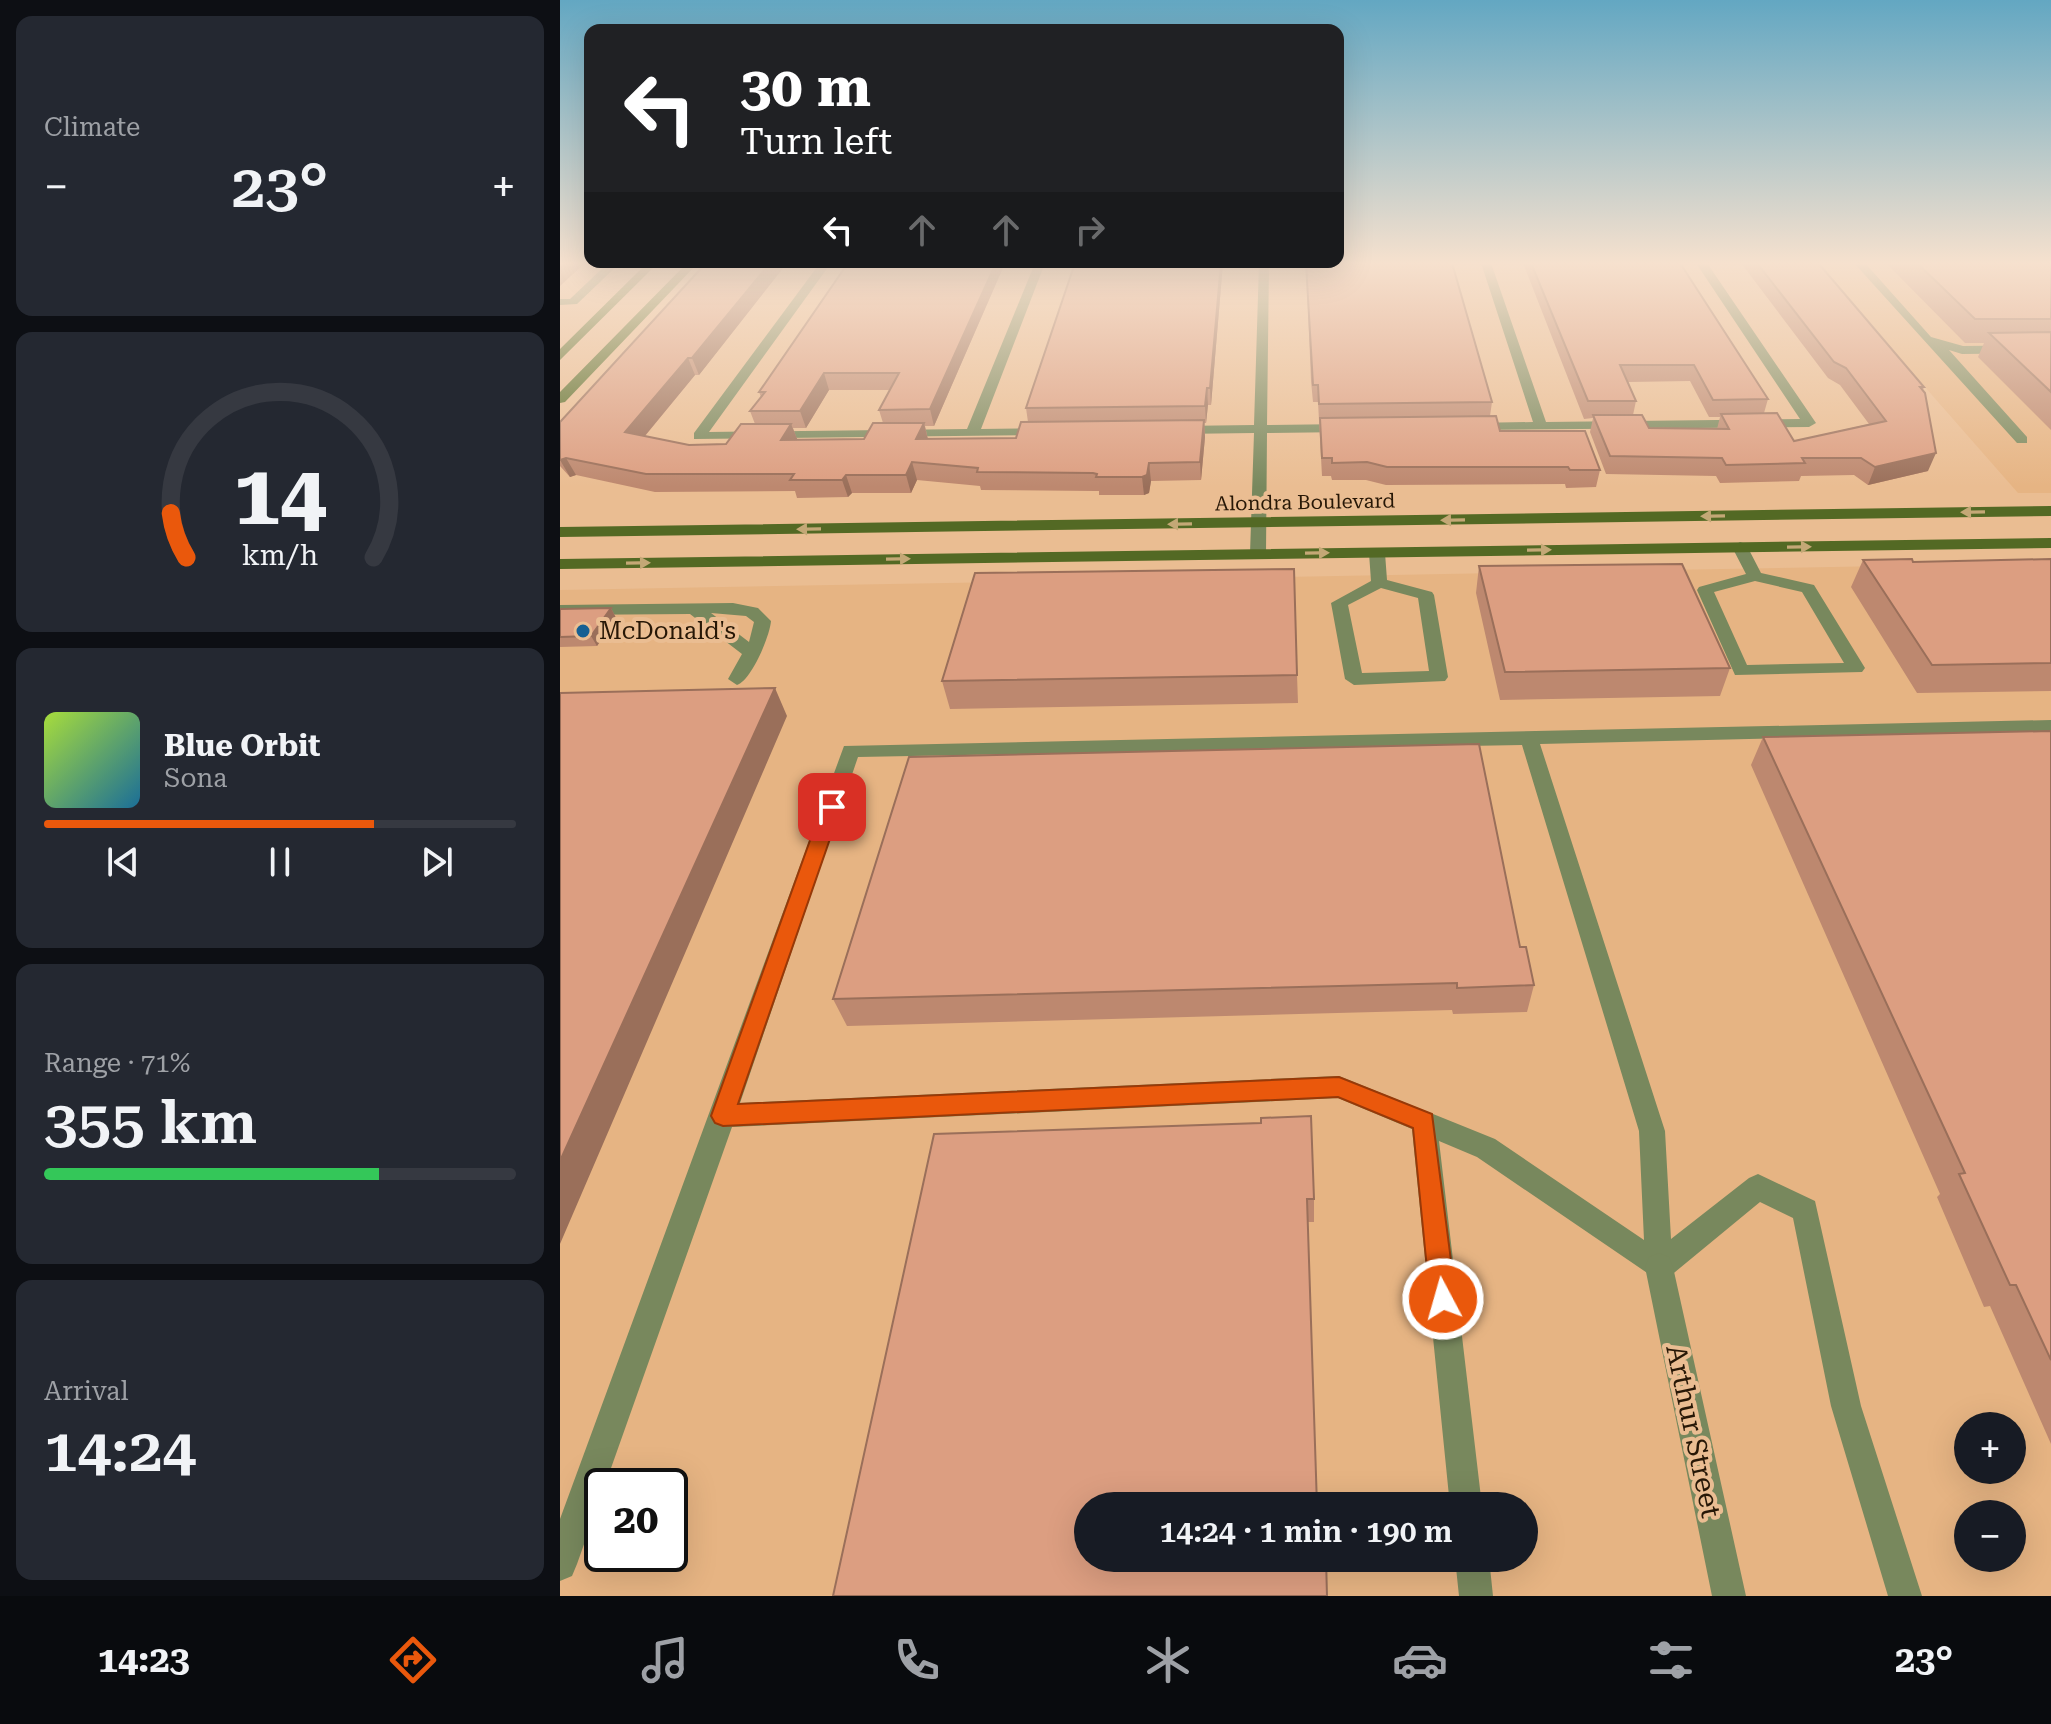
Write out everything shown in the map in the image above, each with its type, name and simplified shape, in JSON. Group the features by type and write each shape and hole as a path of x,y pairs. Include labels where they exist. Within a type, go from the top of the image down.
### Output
{"main road":[{"path":"560,356 579,337"},
{"path":"560,399 620,337"},
{"path":"560,362 596,362"},
{"name":"Alondra Boulevard","path":"560,532 2051,511"},
{"path":"560,564 2051,543"}],"street":[{"path":"771,337 699,436 1052,432"},
{"path":"973,432 1010,337"},
{"path":"1258,554 1262,337"},
{"path":"1511,337 1541,426"},
{"path":"1463,427 1809,423 1751,337"},
{"path":"1925,337 1962,350 2051,349"},
{"path":"1935,342 2022,440"},
{"path":"1164,430 1369,428"},
{"path":"1740,547 1755,576 1808,588 1856,668 1741,671 1705,590 1755,576"},
{"path":"1377,553 1379,583"},
{"path":"1379,583 1426,595 1439,677 1354,679 1339,603 1379,583"},
{"path":"560,610 733,608 752,612 763,621 762,633 737,679"},
{"path":"695,609 751,652"},
{"path":"560,1564 723,1116 851,751 2051,726"},
{"name":"Arthur Street","path":"1529,738 1652,1131 1659,1267 1729,1596"},
{"path":"723,1116 1339,1087 1486,1148 1659,1267 1758,1187 1805,1210 1846,1406 1905,1596"},
{"path":"1424,1122 1464,1492"},
{"path":"1473,1572 1476,1596"}],"shaded area":[{"path":"1881,337 2051,337 2051,493 2018,493"},
{"path":"2051,563 2051,1596 560,1596 560,590"}],"building":[{"path":"638,337 709,337 625,432 689,445 726,444 741,424 791,424 781,440 864,439 873,423 924,423 916,439 1016,438 1021,422 1204,420 1200,462 1149,463 1147,475 1142,477 1096,477 1097,474 1093,473 977,472 978,468 912,462 906,475 846,475 842,480 790,480 794,474 646,474 566,458 560,460 560,422"},
{"path":"797,337 962,337 930,409 879,410 899,373 824,373 800,411 750,411 765,392 759,392"},
{"path":"1050,337 1214,337 1210,388 1207,388 1205,406 1026,408"},
{"path":"1310,337 1473,337 1492,402 1319,404 1318,385 1313,385"},
{"path":"1562,337 1728,337 1768,399 1713,400 1694,365 1620,365 1636,401 1588,401"},
{"path":"1815,337 1882,337 1924,387 1920,387 1925,393 1936,453 1875,467 1861,458 1802,458 1805,463 1726,465 1722,458 1610,456 1593,415 1642,415 1649,428 1729,429 1721,414 1777,413 1794,441 1886,421 1846,368 1834,362"},
{"path":"1994,337 2051,337 2051,392"},
{"path":"1496,416 1500,431 1585,431 1600,470 1570,470 1568,467 1387,467 1367,462 1332,463 1332,458 1322,458 1320,418"},
{"path":"1912,559 1913,562 2051,559 2051,663 1932,665 1863,560"},
{"path":"1682,564 1730,668 1505,672 1479,566"},
{"path":"1294,569 1297,675 942,681 975,573"},
{"path":"611,608 591,636 560,637 560,609"},
{"path":"775,688 560,1161 560,693"},
{"path":"2051,731 2051,1360 2016,1285 2010,1285 1959,1174 1965,1173 1763,737"},
{"path":"1479,744 1520,947 1526,947 1534,985 1457,988 1457,983 833,999 909,757"},
{"path":"1311,1116 1314,1199 1307,1199 1317,1492 1074,1492 1074,1572 1326,1572 1327,1596 833,1596 934,1134 1261,1123 1261,1118"}],"place":[{"name":"McDonald's","path":"583,631"}],"route":[{"path":"832,807 723,1116 1339,1087 1424,1122 1443,1299"}]}
